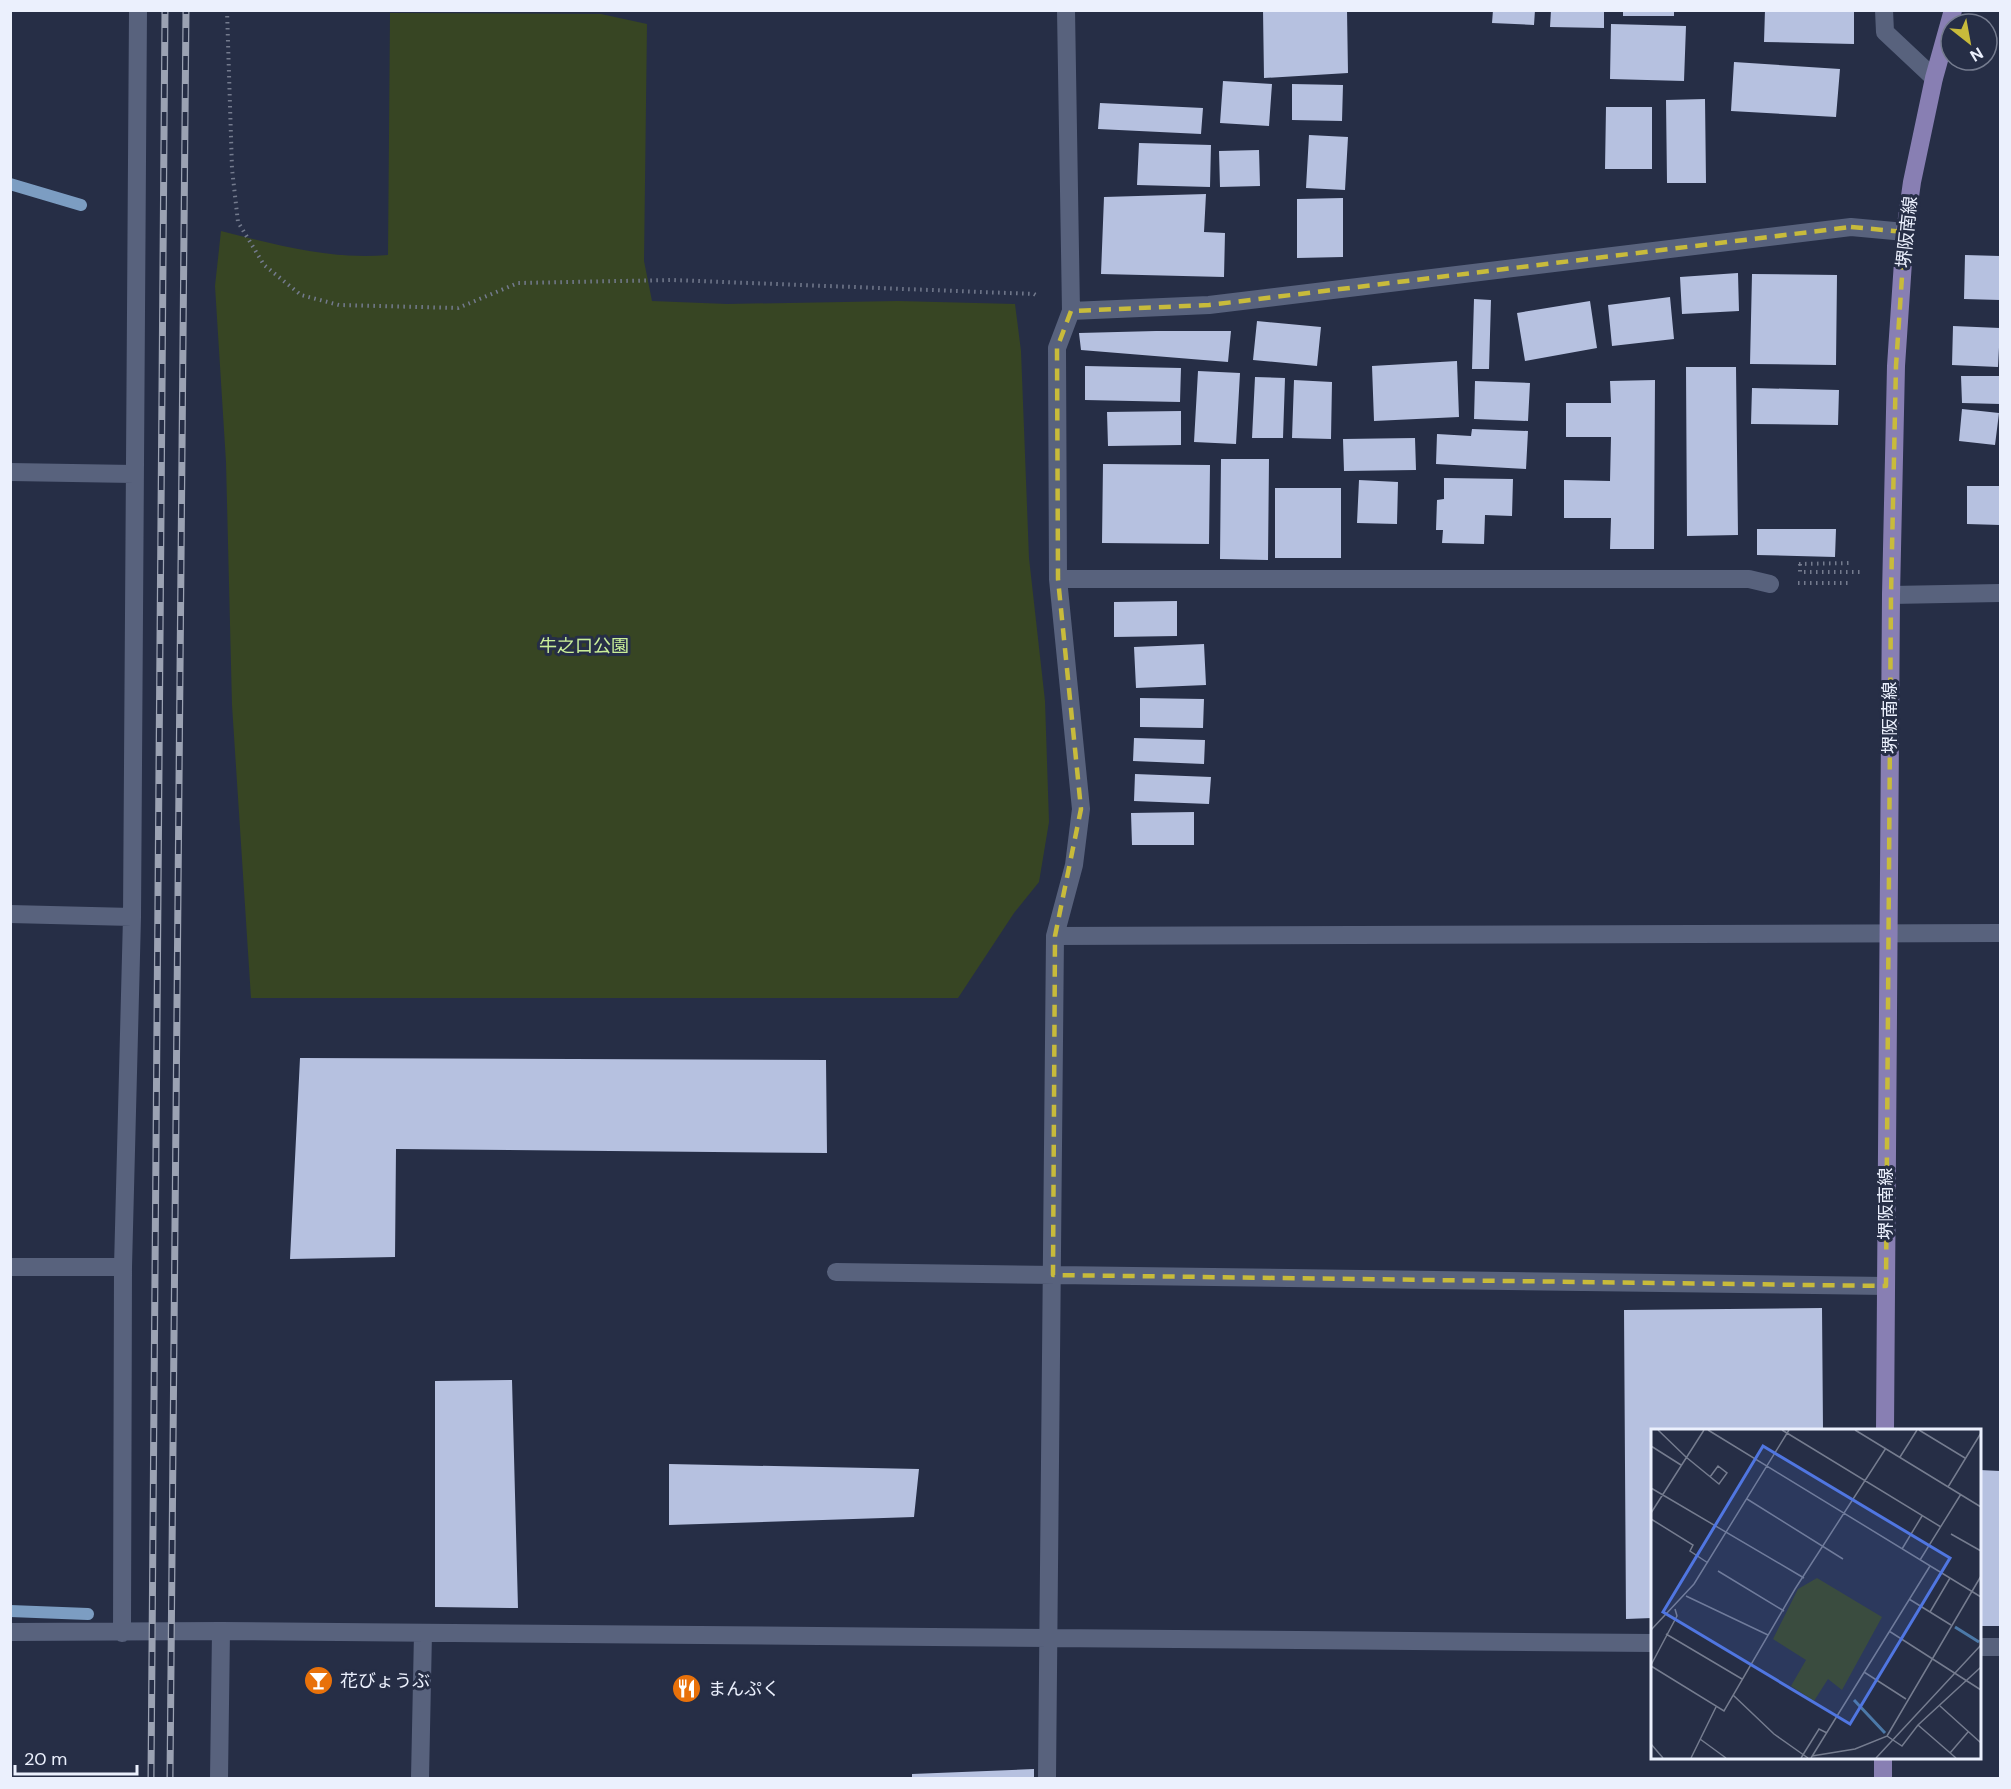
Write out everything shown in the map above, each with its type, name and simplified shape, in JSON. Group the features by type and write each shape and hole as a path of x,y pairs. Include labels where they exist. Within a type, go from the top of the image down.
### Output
{"main road":[{"name":"堺阪南線","path":"1885,1429 1891,595 1896,366 1905,232 1912,182 1934,78 1953,10"},
{"path":"1883,1759 1883,1779"}],"street":[{"path":"122,1633 123,1267 132,917 138,10"},
{"path":"1047,1779 1056,936 1074,865 1081,809 1058,579 1057,348 1071,311 1066,10"},
{"path":"1884,10 1885,32 1934,78"},
{"path":"1071,311 1209,305 1851,227 1905,232"},
{"path":"10,472 134,474"},
{"path":"1058,579 1749,579 1770,584"},
{"path":"1891,595 2001,592"},
{"path":"10,914 132,917"},
{"path":"1056,936 2001,933"},
{"path":"10,1267 123,1267"},
{"path":"836,1272 1886,1286"},
{"path":"219,1779 221,1631"},
{"path":"10,1632 423,1632 1651,1643"},
{"path":"420,1779 423,1632"},
{"path":"1981,1647 2001,1647"}],"path":[{"path":"227,10 232,169 238,222 264,265 301,296 339,305 458,308 518,283 672,280 1034,294 1071,311"},
{"path":"1834,572 1800,572 1800,564 1849,563"},
{"path":"1770,584 1849,583"}],"highlighted area":[{"path":"1851,227 1905,232 1896,366 1891,595 1886,1286 1053,1275 1055,936 1081,809 1058,579 1057,348 1071,311 1209,305"}],"green space":[{"name":"牛之口公園","path":"390,13 601,14 647,24 644,261 652,301 727,304 898,301 1015,304 1021,351 1029,558 1045,701 1049,822 1039,882 1014,913 958,998 251,998 232,705 226,462 215,286 221,231 283,246 325,253 388,255"}],"building":[{"path":"1263,10 1347,10 1348,73 1264,78"},
{"path":"1493,10 1535,10 1534,25 1492,23"},
{"path":"1551,10 1604,10 1604,28 1550,27"},
{"path":"1623,10 1674,10 1674,16 1623,16"},
{"path":"1765,10 1854,10 1854,44 1764,42"},
{"path":"1611,24 1686,26 1684,81 1610,79"},
{"path":"1734,62 1840,69 1836,117 1731,111"},
{"path":"1223,81 1272,84 1269,126 1220,123"},
{"path":"1292,84 1343,85 1342,121 1292,120"},
{"path":"1705,99 1706,183 1667,183 1666,100"},
{"path":"1100,103 1203,108 1201,134 1098,129"},
{"path":"1606,107 1652,107 1652,169 1605,169"},
{"path":"1309,135 1348,137 1345,190 1306,188"},
{"path":"1139,143 1211,145 1210,187 1137,185"},
{"path":"1259,150 1260,186 1220,187 1219,151"},
{"path":"1206,194 1204,232 1225,233 1224,277 1101,274 1104,197"},
{"path":"1343,198 1343,257 1297,258 1297,199"},
{"path":"1965,255 2000,256 2000,300 1964,299"},
{"path":"1738,273 1739,311 1682,314 1680,277"},
{"path":"1752,274 1837,275 1836,365 1750,364"},
{"path":"1670,297 1674,339 1612,346 1608,305"},
{"path":"1474,299 1491,300 1489,369 1472,369"},
{"path":"1590,301 1597,348 1525,361 1517,313"},
{"path":"1257,321 1321,327 1317,366 1253,360"},
{"path":"1953,326 2000,328 1998,367 1952,365"},
{"path":"1231,331 1228,362 1081,350 1079,333"},
{"path":"1457,361 1459,417 1374,421 1372,366"},
{"path":"1085,366 1181,368 1180,402 1085,400"},
{"path":"1686,367 1736,367 1738,535 1687,536"},
{"path":"1198,371 1240,373 1236,444 1194,442"},
{"path":"1961,376 2000,376 2000,404 1962,403"},
{"path":"1255,377 1285,378 1283,438 1252,438"},
{"path":"1294,380 1332,382 1331,439 1292,438"},
{"path":"1655,380 1654,549 1610,549 1611,518 1564,518 1564,480 1610,481 1611,437 1566,437 1566,403 1611,403 1610,381"},
{"path":"1475,381 1530,383 1528,421 1474,419"},
{"path":"1752,388 1839,390 1838,425 1751,424"},
{"path":"1962,409 1999,413 1995,445 1959,441"},
{"path":"1181,411 1181,445 1108,446 1107,412"},
{"path":"1472,429 1528,431 1526,469 1436,464 1437,434 1471,436"},
{"path":"1415,438 1416,470 1344,471 1343,439"},
{"path":"1221,459 1269,459 1268,560 1220,559"},
{"path":"1103,464 1210,465 1209,544 1102,543"},
{"path":"1444,478 1513,479 1512,516 1485,515 1484,544 1442,543 1443,530 1436,530 1437,500 1444,499"},
{"path":"1359,480 1398,482 1397,524 1357,523"},
{"path":"1967,486 2000,486 2000,525 1967,524"},
{"path":"1275,488 1341,488 1341,558 1275,558"},
{"path":"1757,529 1836,529 1835,557 1757,555"},
{"path":"1177,601 1177,636 1114,637 1114,602"},
{"path":"1204,644 1206,685 1136,688 1134,647"},
{"path":"1140,698 1204,699 1203,728 1140,727"},
{"path":"1134,738 1205,740 1204,764 1133,761"},
{"path":"1135,774 1211,777 1209,804 1134,801"},
{"path":"1194,812 1194,845 1132,845 1131,813"},
{"path":"300,1058 826,1060 827,1153 396,1149 395,1257 290,1259"},
{"path":"1822,1308 1823,1429 1651,1429 1651,1618 1626,1619 1624,1310"},
{"path":"512,1380 518,1608 435,1607 435,1381"},
{"path":"669,1464 919,1469 914,1517 669,1525"},
{"path":"1981,1470 2000,1471 2000,1626 1981,1626"},
{"path":"1034,1769 1034,1778 912,1778 912,1774"}],"waterway":[{"path":"10,184 81,205"},
{"path":"10,1611 88,1614"}],"railway":[{"path":"151,1778 165,10"},
{"path":"170,1778 186,10"}],"place":[{"name":"花びょうぶ","path":"319,1681"},
{"name":"まんぷく","path":"687,1689"}]}
